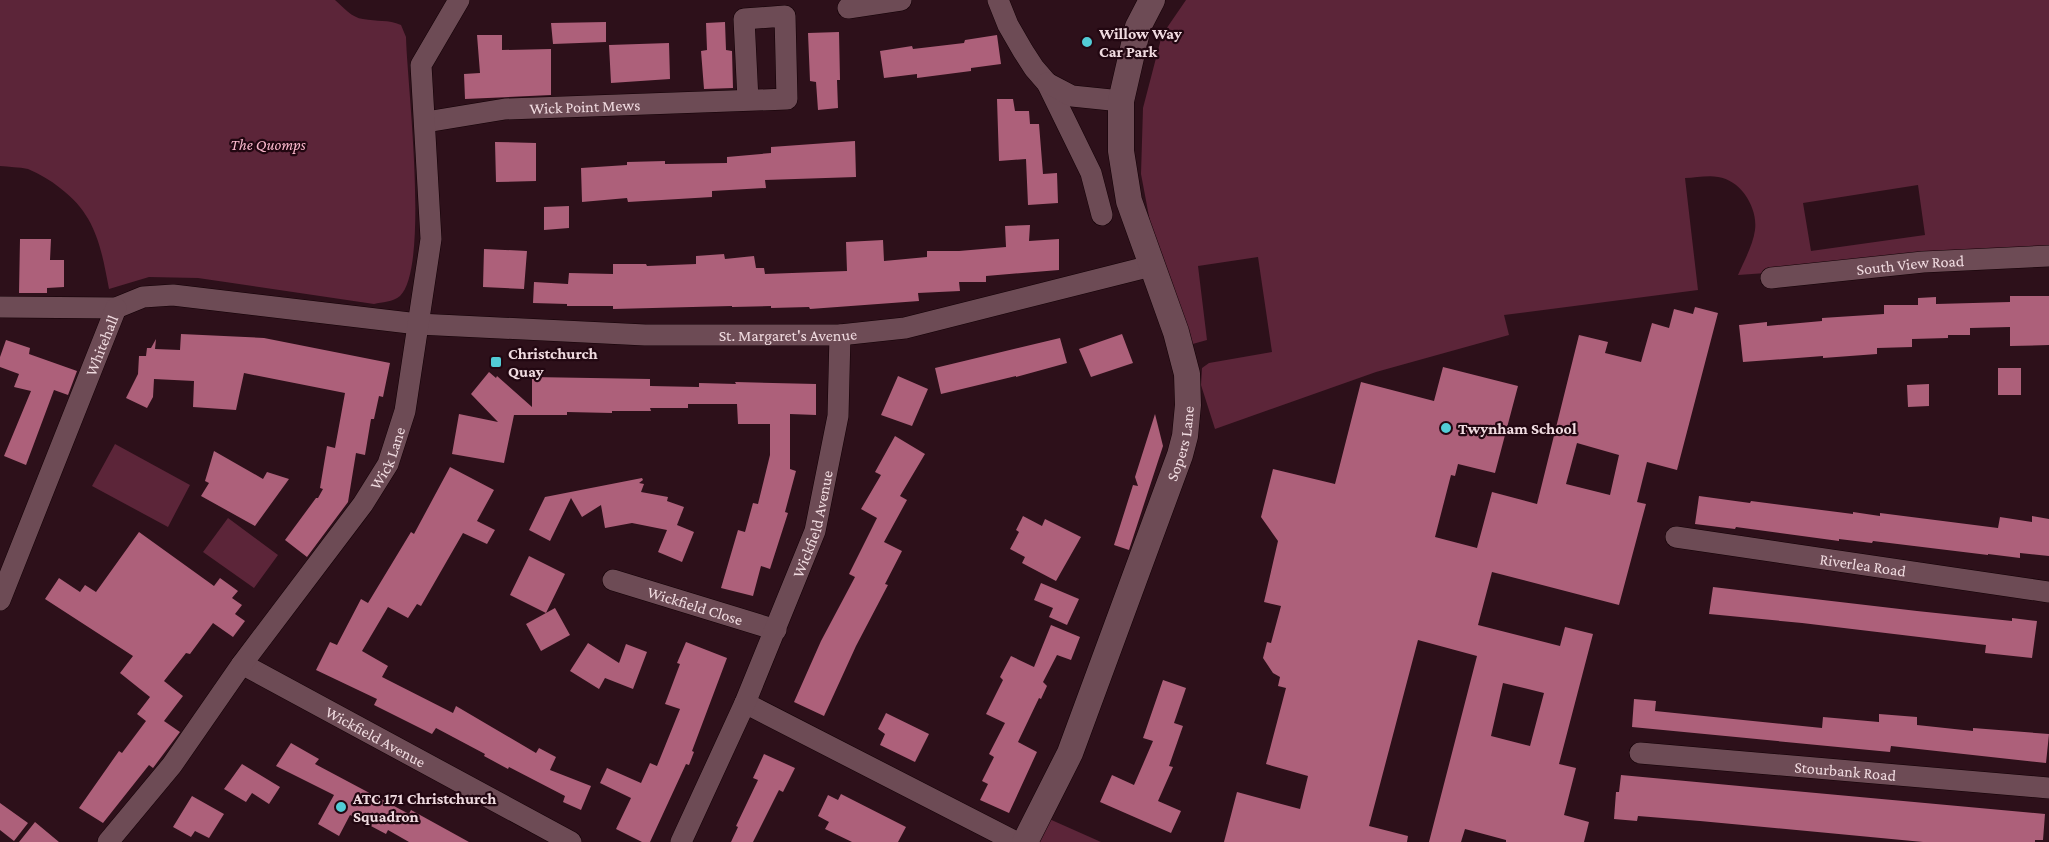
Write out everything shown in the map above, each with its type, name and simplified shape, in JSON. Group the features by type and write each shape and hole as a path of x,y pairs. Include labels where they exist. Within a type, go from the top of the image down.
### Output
{"street":[{"name":"Wick Lane","path":"108,842 172,765 242,664 363,504 388,464 405,411 431,239 421,65 459,0"},
{"path":"848,8 901,0"},
{"path":"998,0 1008,25 1023,51 1047,83 1091,173 1102,215"},
{"name":"Sopers Lane","path":"1025,842 1070,753 1185,436 1188,405 1187,374 1176,332 1129,201 1121,151 1121,101 1138,27 1152,0"},
{"path":"1047,83 1072,96 1121,101"},
{"name":"Wick Point Mews","path":"426,122 504,109 748,100"},
{"name":"South View Road","path":"1771,278 1923,262 2049,256"},
{"name":"St. Margaret's Avenue","path":"418,324 645,335 840,335 905,328 1151,266"},
{"name":"Whitehall","path":"0,600 116,308 143,297 173,295 418,324"},
{"path":"0,307 116,308"},
{"name":"Wickfield Avenue","path":"681,842 745,703 815,531 838,416 840,335"},
{"name":"Riverlea Road","path":"1676,537 2049,592"},
{"name":"Wickfield Close","path":"613,580 776,630"},
{"name":"Wickfield Avenue","path":"242,664 571,842"},
{"path":"745,703 1016,842"},
{"name":"Stourbank Road","path":"1640,753 2049,788"}],"green space":[{"name":"The Quomps","path":"0,0 335,0 355,17 401,25 406,37 415,173 415,214 414,250 409,278 400,296 391,301 374,304 198,278 149,277 109,289 95,233 82,209 72,198 41,175 25,168 0,166"},
{"path":"1186,0 2049,0 2049,253 1738,275 1754,236 1755,222 1751,204 1741,189 1726,179 1710,176 1685,178 1698,290 1504,315 1509,335 1376,372 1215,429 1201,385 1202,368 1209,363 1272,352 1258,257 1198,266 1207,340 1189,345 1154,243 1141,174 1143,108 1162,35","holes":["1918,185 1925,235 1811,251 1803,203"]},
{"path":"115,444 190,485 168,527 92,486"},
{"path":"228,518 278,555 254,588 203,552"},
{"path":"1038,814 1101,842 1025,842"}],"building":[{"path":"606,22 606,42 553,44 551,23"},
{"path":"725,22 726,50 732,51 733,88 704,89 701,51 707,50 706,23"},
{"path":"839,32 838,108 818,110 816,82 810,81 808,33"},
{"path":"477,35 502,35 502,50 551,49 551,95 465,99 464,74 480,73"},
{"path":"997,35 1001,64 971,68 971,71 917,78 917,74 884,78 880,51 912,46 913,49 964,43 965,40"},
{"path":"669,43 670,79 611,83 609,45"},
{"path":"997,99 1013,99 1015,111 1029,111 1030,124 1039,124 1043,174 1057,173 1058,203 1028,205 1026,159 999,161"},
{"path":"855,141 856,177 765,180 766,188 712,191 712,197 628,202 627,198 582,202 581,168 627,165 627,162 727,163 727,157 771,153 771,147"},
{"path":"495,142 536,143 536,181 496,182"},
{"path":"569,206 569,228 544,230 544,207"},
{"path":"1030,225 1029,241 1059,239 1059,270 986,276 986,282 959,282 960,291 918,293 919,301 810,309 809,307 732,306 613,309 613,306 533,303 534,282 568,284 569,273 613,274 613,264 646,264 647,266 696,264 696,256 724,254 725,259 754,256 756,268 764,268 765,274 847,271 846,242 883,240 884,261 927,257 927,251 1006,247 1005,226"},
{"path":"20,239 51,239 50,260 64,260 64,287 47,288 47,293 19,293"},
{"path":"484,249 527,251 524,289 483,287"},
{"path":"2010,296 2049,296 2049,345 2010,346 2010,327 1970,328 1970,335 1912,339 1912,347 1877,348 1877,354 1743,362 1739,325 1767,322 1767,326 1822,321 1822,318 1884,314 1884,305 1918,305 1918,298 1936,297 1936,304 2010,302"},
{"path":"1695,307 1718,313 1677,470 1647,462 1637,502 1646,504 1619,605 1492,572 1478,625 1560,646 1565,627 1593,634 1559,764 1576,768 1564,815 1589,822 1584,842 1506,842 1506,840 1465,829 1461,842 1429,842 1477,656 1418,640 1369,826 1408,836 1407,842 1224,842 1237,792 1300,809 1308,776 1266,764 1286,688 1278,686 1280,677 1273,673 1263,658 1267,642 1271,643 1281,606 1264,602 1278,541 1261,517 1273,469 1335,484 1361,382 1434,401 1443,367 1518,386 1495,473 1458,464 1455,476 1451,475 1435,537 1477,548 1492,492 1537,504 1579,335 1608,342 1605,353 1641,362 1652,323 1669,328 1674,309 1693,314","holes":["1577,443 1619,455 1610,495 1566,484","1503,683 1544,693 1530,746 1491,736"]},
{"path":"181,334 264,338 390,363 383,397 379,396 374,419 371,419 365,455 356,453 348,502 307,557 285,540 323,489 320,488 327,446 335,448 345,393 244,373 236,410 193,407 194,381 154,379 153,397 147,408 126,398 138,374 139,356 146,356 147,348 151,348 156,339 155,349 180,350"},
{"path":"1122,334 1133,363 1091,377 1079,349"},
{"path":"1060,338 1067,363 941,394 935,368"},
{"path":"6,340 30,348 29,354 77,371 68,395 54,390 26,465 4,456 31,391 14,387 19,374 0,367 0,357"},
{"path":"1998,368 2021,368 2021,395 1998,395"},
{"path":"489,372 496,378 497,376 532,407 532,377 650,379 650,386 699,387 699,383 736,384 735,382 816,384 816,415 790,414 790,469 796,471 785,512 788,513 770,569 761,566 753,596 721,588 738,530 745,532 753,503 758,504 770,455 770,424 738,424 737,404 688,404 688,408 650,408 651,411 612,411 612,413 567,412 567,415 514,415 504,463 452,454 459,414 498,422 471,394"},
{"path":"898,376 928,389 912,426 881,415"},
{"path":"1929,384 1929,406 1908,407 1907,385"},
{"path":"1155,414 1163,446 1129,550 1114,545 1133,485 1138,486 1135,477"},
{"path":"895,436 925,454 900,496 907,500 884,542 902,551 885,584 888,585 856,646 824,716 794,702 821,641 855,577 849,574 877,518 861,509 881,475 875,472"},
{"path":"214,451 263,479 267,472 289,479 255,526 201,496 209,483 205,481"},
{"path":"450,467 494,490 477,521 495,530 487,544 463,533 421,606 417,604 408,618 388,607 362,651 388,666 382,677 453,713 456,706 536,753 539,748 556,757 550,770 591,786 581,810 563,802 565,796 509,767 508,769 436,728 432,734 374,705 377,699 316,670 330,642 337,645 361,599 368,603 411,532 414,534"},
{"path":"642,478 643,480 639,483 644,484 641,492 668,497 667,501 684,507 677,525 694,532 682,562 658,552 667,530 632,523 605,528 601,505 582,517 571,498 550,541 529,530 545,497"},
{"path":"1699,496 1853,514 1853,512 1880,516 1880,513 1998,528 2000,517 2032,522 2032,516 2049,519 2049,556 2020,553 2020,558 1873,541 1872,543 1839,539 1839,541 1736,527 1735,529 1695,524"},
{"path":"1023,516 1042,526 1045,519 1081,537 1056,581 1022,563 1025,557 1010,549 1019,532 1016,530"},
{"path":"139,532 214,586 220,578 238,591 232,598 242,605 235,614 245,621 233,637 213,623 190,654 186,653 164,681 183,696 164,721 180,732 153,768 149,765 103,823 79,808 119,751 122,753 146,721 137,714 150,697 120,673 133,656 45,599 59,578 80,592 85,585 96,592"},
{"path":"529,556 565,574 546,613 510,595"},
{"path":"1041,583 1079,599 1067,625 1049,617 1053,608 1034,600"},
{"path":"1713,587 2012,621 2012,618 2037,621 2032,658 1985,653 1986,645 1709,614"},
{"path":"555,608 570,635 541,651 526,624"},
{"path":"1051,625 1080,637 1071,660 1057,655 1043,682 1047,686 1018,742 1037,752 1009,813 980,800 988,784 982,781 994,757 989,754 1005,723 986,714 1003,680 1000,677 1011,656 1034,667"},
{"path":"686,642 727,658 692,751 694,752 689,765 686,764 650,842 642,842 616,829 631,798 600,783 607,768 641,783 650,763 657,766 680,709 665,704"},
{"path":"588,643 619,663 626,644 647,652 633,689 605,678 599,689 570,671"},
{"path":"1163,680 1186,688 1174,723 1183,726 1169,766 1173,767 1158,801 1181,811 1171,833 1100,802 1112,775 1134,785 1153,741 1143,738"},
{"path":"1634,699 1656,701 1655,711 1822,728 1823,717 1879,722 1879,714 1917,717 1917,725 1973,731 1973,728 2049,734 2046,763 1891,746 1890,752 1632,727"},
{"path":"886,713 929,734 915,762 880,745 885,734 878,729"},
{"path":"291,743 319,759 315,764 409,814 411,810 469,842 409,842 388,830 386,834 350,815 339,836 318,824 334,795 276,766"},
{"path":"764,754 795,768 783,792 779,790 753,842 731,842 738,827 736,826 758,780 753,778"},
{"path":"242,764 280,787 269,804 252,793 246,802 224,789"},
{"path":"1621,775 2045,814 2043,840 2035,840 2035,842 1923,842 1638,816 1637,821 1614,819 1616,792 1619,792"},
{"path":"841,794 906,827 898,842 852,842 825,829 829,822 818,816 828,795 838,800"},
{"path":"192,796 224,814 209,838 195,831 191,837 173,827"},
{"path":"0,803 28,823 14,841 0,830"},
{"path":"35,822 59,842 19,842"}],"place":[{"name":"Willow Way Car Park","path":"1087,42"},
{"name":"Christchurch Quay","path":"496,362"},
{"name":"Twynham School","path":"1446,428"},
{"name":"ATC 171 Christchurch Squadron","path":"341,807"}]}
